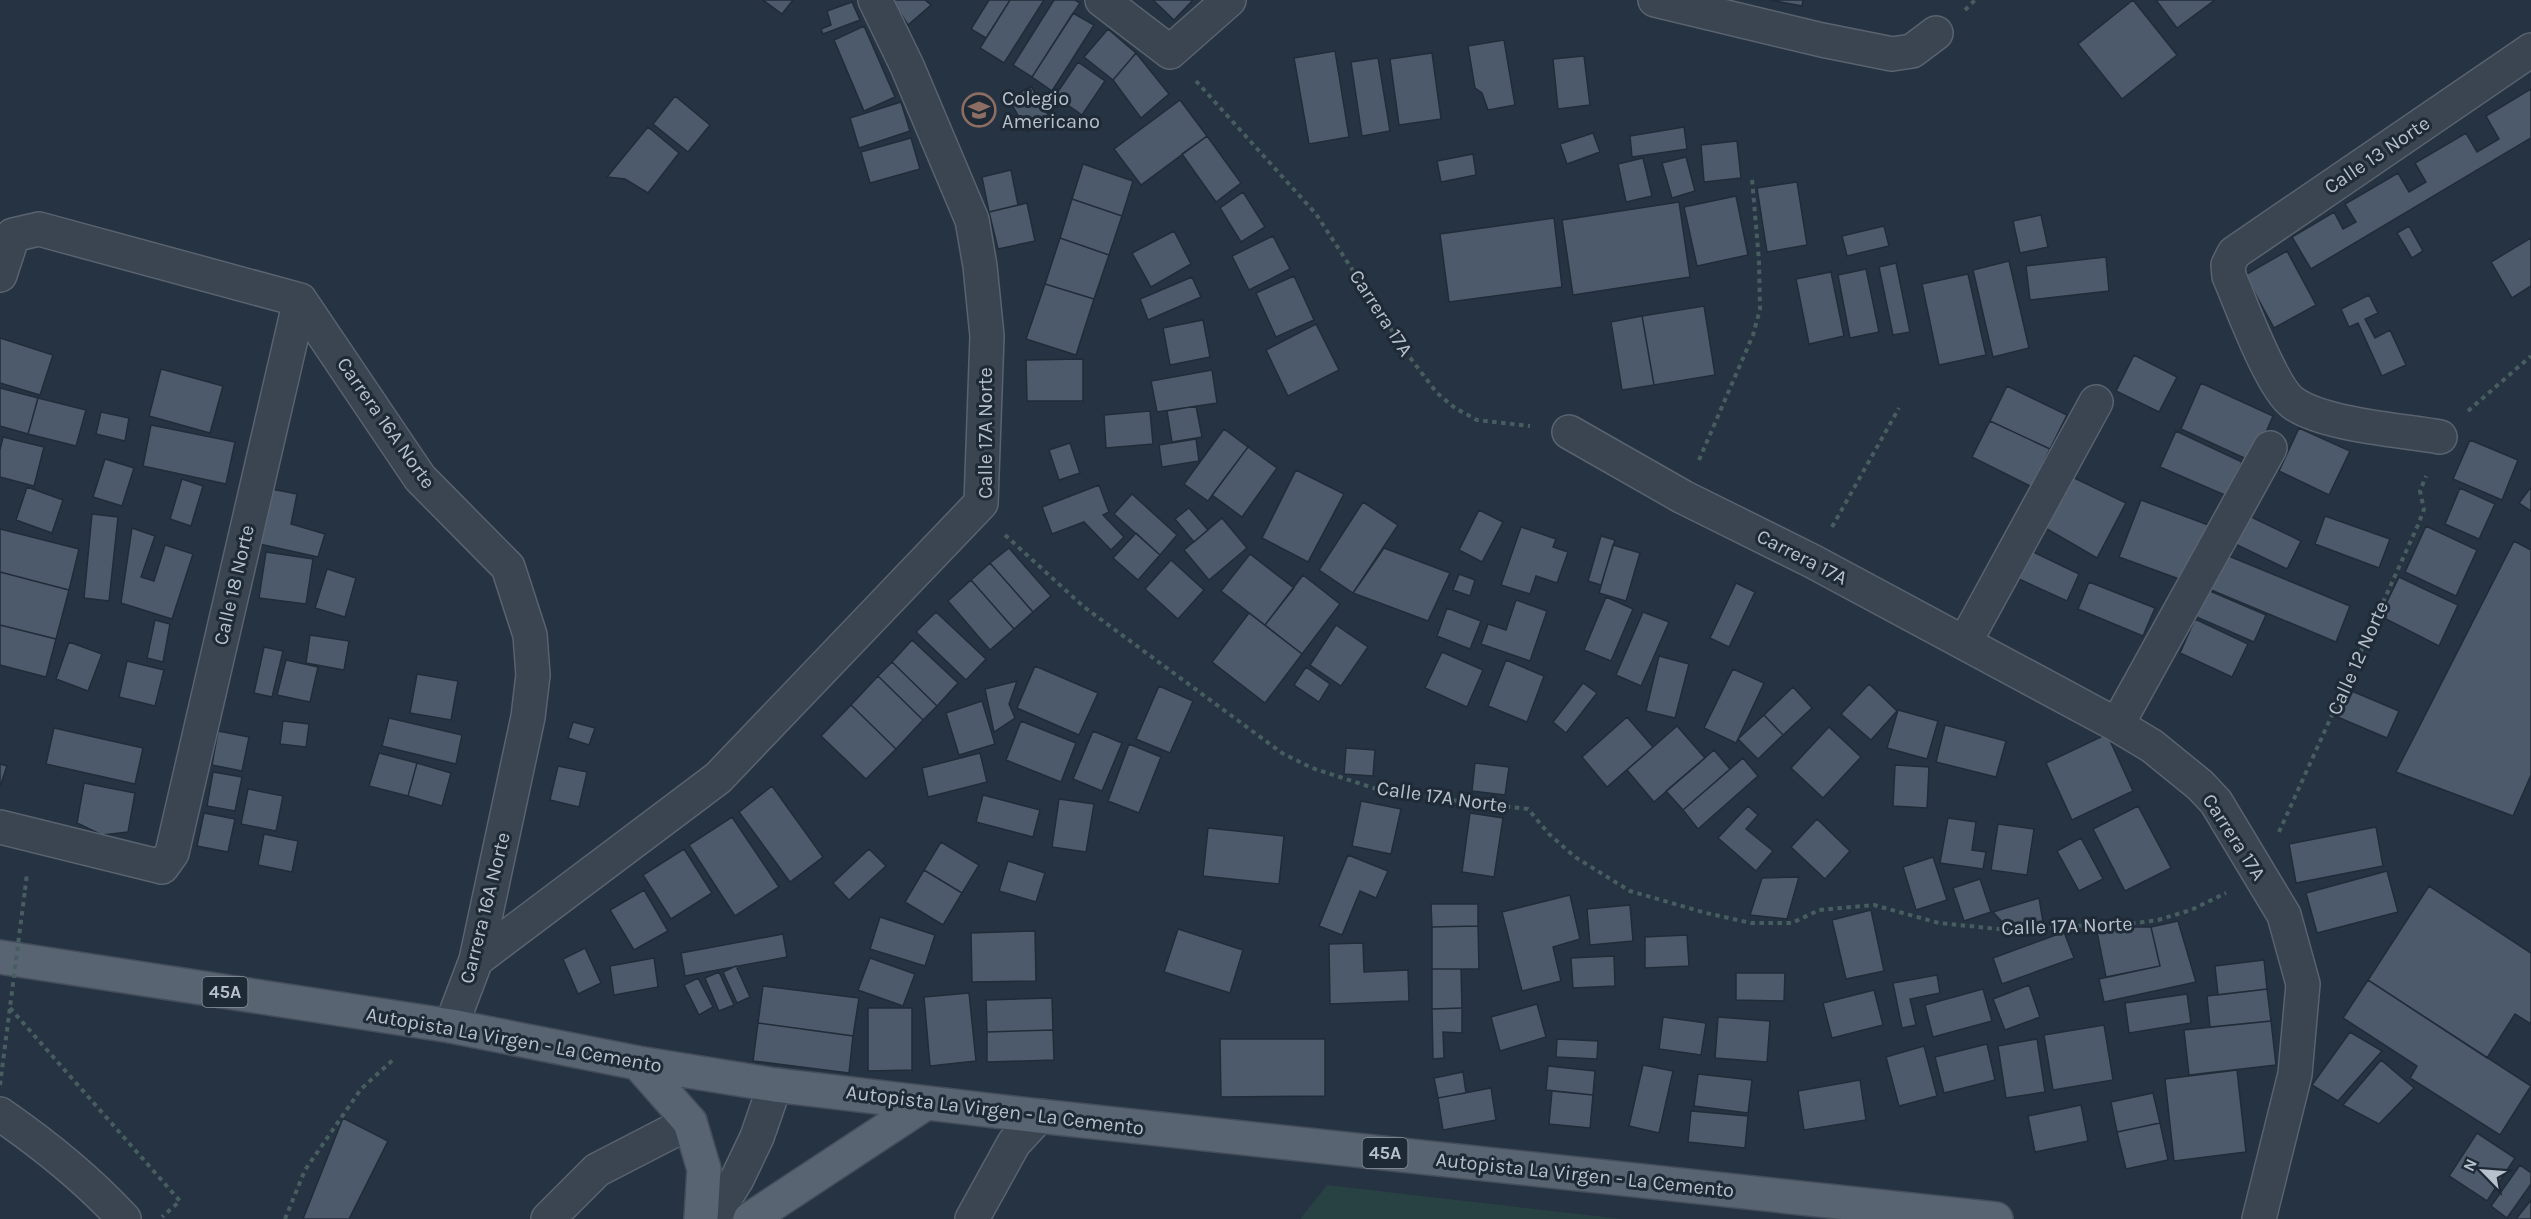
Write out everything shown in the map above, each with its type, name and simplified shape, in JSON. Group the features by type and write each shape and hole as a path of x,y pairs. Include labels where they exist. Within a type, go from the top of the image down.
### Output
{"main road":[{"name":"Autopista La Virgen - La Cemento","path":"0,957 442,1025 638,1063 775,1084 1039,1116 1996,1219"},
{"path":"638,1063 690,1122 704,1169 701,1219"},
{"path":"750,1219 926,1103"}],"street":[{"name":"Calle 17A Norte","path":"874,0 907,66 972,220 980,266 987,336 981,503"},
{"path":"1102,0 1170,52 1229,0"},
{"path":"1655,0 1822,40 1892,54 1912,51 1936,33"},
{"name":"Calle 13 Norte","path":"2440,437 2312,414 2291,402 2271,373 2229,276 2228,265 2234,253 2531,50"},
{"path":"0,275 13,235 39,229 300,300"},
{"name":"Calle 18 Norte","path":"0,827 162,867 172,853 300,300"},
{"name":"Carrera 16A Norte","path":"300,300 420,478 508,567 530,635 533,675 528,717 476,960 442,1025"},
{"path":"1965,642 2096,402"},
{"name":"Carrera 17A","path":"1569,432 1683,497 1812,561 2117,725 2152,746 2200,785 2216,802 2284,915 2303,984 2295,1074 2259,1219"},
{"path":"2117,725 2270,448"},
{"path":"476,960 718,778 981,503"},
{"path":"712,1219 737,1179 757,1137 775,1084"},
{"path":"0,1114 82,1176 124,1219"},
{"path":"972,1219 1014,1143 1039,1116"},
{"path":"548,1219 597,1170 690,1122"}],"path":[{"name":"Carrera 17A","path":"1170,52 1317,214 1408,355 1437,393 1455,408 1477,420 1569,432"},
{"path":"1683,497 1753,335 1760,309 1759,261 1752,179"},
{"name":"Calle 12 Norte","path":"2260,875 2418,525 2424,509 2420,490 2440,437 2531,356"},
{"path":"1812,561 1899,408"},
{"name":"Calle 17A Norte","path":"981,503 1007,538 1084,607 1282,753 1312,768 1389,793 1528,809 1549,834 1575,857 1630,891 1706,913 1751,923 1792,923 1819,910 1874,905 1939,923 2018,931 2068,926 2121,925 2158,920 2191,910 2260,875"},
{"path":"0,1086 25,890"},
{"path":"10,1008 180,1201 160,1219"},
{"path":"285,1219 305,1170 361,1089 442,1025"}],"green space":[{"path":"1327,1185 1622,1219 1300,1219"}],"building":[{"path":"763,0 793,0 782,14"},
{"path":"892,0 925,0 931,5 908,25"},
{"path":"989,0 1010,0 986,38 971,29"},
{"path":"1010,0 1044,0 1004,63 980,48"},
{"path":"1054,0 1075,0 1080,3 1032,77 1013,65"},
{"path":"1153,0 1193,0 1174,20"},
{"path":"1770,0 1803,0 1802,6"},
{"path":"2133,0 2177,55 2122,99 2078,44"},
{"path":"2156,0 2215,0 2177,28"},
{"path":"852,2 860,20 823,34 821,29 831,25 827,11"},
{"path":"1073,13 1094,25 1052,91 1032,77"},
{"path":"864,26 895,97 864,111 834,40"},
{"path":"1108,29 1136,53 1113,80 1084,57"},
{"path":"1504,40 1515,105 1488,110 1482,93 1475,88 1468,46"},
{"path":"1335,51 1349,137 1309,144 1294,58"},
{"path":"1136,53 1169,94 1141,118 1113,80"},
{"path":"1432,53 1441,119 1399,125 1390,59"},
{"path":"1584,56 1590,105 1558,109 1553,59"},
{"path":"1378,58 1390,131 1362,136 1351,62"},
{"path":"1078,62 1105,81 1082,115 1055,96"},
{"path":"1031,86 1050,118 1027,132 1009,99"},
{"path":"2531,89 2531,138 2311,269 2292,237 2334,212 2343,229 2356,222 2345,204 2398,173 2409,192 2426,182 2415,163 2466,133 2477,152 2499,139 2486,116"},
{"path":"675,96 710,125 688,152 653,124"},
{"path":"1180,100 1207,136 1141,185 1114,149"},
{"path":"901,102 910,131 859,148 850,118"},
{"path":"648,127 679,153 648,193 625,179 607,177"},
{"path":"1684,127 1687,149 1632,157 1630,136"},
{"path":"1593,133 1600,152 1567,164 1560,144"},
{"path":"1207,136 1241,183 1216,202 1182,154"},
{"path":"911,138 920,169 870,183 861,152"},
{"path":"1737,141 1741,178 1704,182 1701,145"},
{"path":"1473,154 1476,175 1441,182 1437,161"},
{"path":"1686,157 1695,191 1672,198 1662,163"},
{"path":"1643,158 1652,196 1626,202 1618,164"},
{"path":"1083,164 1133,181 1122,216 1072,199"},
{"path":"1011,170 1018,205 989,212 982,177"},
{"path":"1797,182 1807,245 1767,252 1757,188"},
{"path":"1243,192 1265,227 1241,242 1220,208"},
{"path":"1736,196 1748,255 1697,266 1684,207"},
{"path":"1072,199 1122,216 1109,255 1060,238"},
{"path":"1679,202 1690,277 1573,295 1562,220"},
{"path":"1027,203 1035,241 998,249 989,212"},
{"path":"2041,215 2048,247 2020,253 2013,221"},
{"path":"1554,218 1562,287 1449,302 1440,234"},
{"path":"1884,226 1889,246 1847,256 1842,236"},
{"path":"2409,226 2423,251 2412,258 2397,233"},
{"path":"1174,231 1191,264 1151,287 1132,253"},
{"path":"1273,236 1290,269 1249,290 1232,256"},
{"path":"1060,238 1109,255 1094,299 1045,284"},
{"path":"2531,238 2531,286 2512,298 2491,262"},
{"path":"2287,251 2316,305 2274,328 2245,275"},
{"path":"2106,257 2109,291 2030,300 2026,266"},
{"path":"2009,261 2029,348 1993,357 1973,270"},
{"path":"1896,263 1910,332 1893,335 1879,267"},
{"path":"1866,269 1879,332 1850,338 1838,275"},
{"path":"1831,272 1844,336 1809,344 1796,279"},
{"path":"1968,274 1986,355 1939,365 1922,284"},
{"path":"1294,276 1314,320 1276,337 1256,293"},
{"path":"1192,277 1201,297 1148,320 1140,299"},
{"path":"1045,284 1094,299 1076,355 1026,339"},
{"path":"2369,295 2378,313 2365,319 2375,338 2390,330 2406,365 2382,376 2358,323 2349,327 2341,309"},
{"path":"1704,306 1715,375 1654,385 1642,316"},
{"path":"1642,316 1654,385 1622,390 1611,322"},
{"path":"1203,320 1210,357 1170,365 1163,328"},
{"path":"1316,324 1339,370 1288,396 1266,350"},
{"path":"0,338 53,355 40,395 0,383"},
{"path":"2134,355 2177,377 2159,412 2116,391"},
{"path":"1083,359 1083,401 1027,401 1026,360"},
{"path":"161,369 223,386 210,433 149,416"},
{"path":"1212,370 1217,403 1157,412 1151,381"},
{"path":"2201,383 2273,416 2253,462 2181,429"},
{"path":"2007,386 2067,415 2050,449 1990,421"},
{"path":"0,388 38,398 28,434 0,426"},
{"path":"38,398 86,410 76,446 28,434"},
{"path":"1196,406 1202,437 1172,442 1167,411"},
{"path":"1150,411 1153,444 1106,448 1104,415"},
{"path":"101,412 129,418 125,441 96,434"},
{"path":"1990,421 2050,449 2032,487 1972,457"},
{"path":"151,425 235,442 226,484 143,466"},
{"path":"2299,428 2350,451 2329,495 2279,471"},
{"path":"1224,429 1248,447 1208,501 1184,484"},
{"path":"2176,431 2242,462 2227,496 2160,467"},
{"path":"3,437 44,447 34,486 0,477 0,450"},
{"path":"1196,439 1199,461 1162,467 1159,445"},
{"path":"2470,440 2518,460 2502,500 2453,479"},
{"path":"1070,443 1080,473 1059,480 1049,450"},
{"path":"1248,447 1277,468 1242,517 1212,495"},
{"path":"105,459 134,468 122,506 93,497"},
{"path":"1296,470 1344,494 1308,562 1262,538"},
{"path":"2062,472 2126,503 2097,558 2035,522"},
{"path":"182,479 203,486 191,526 170,519"},
{"path":"1099,485 1109,512 1103,515 1124,537 1111,550 1084,522 1052,534 1042,507"},
{"path":"27,487 63,500 52,533 16,520"},
{"path":"2531,487 2531,511 2519,503"},
{"path":"266,488 297,494 291,524 325,534 318,557 255,543"},
{"path":"2460,488 2495,504 2479,539 2445,524"},
{"path":"1132,494 1177,535 1160,555 1114,514"},
{"path":"2141,500 2211,526 2190,583 2119,557"},
{"path":"1363,502 1398,525 1353,593 1319,570"},
{"path":"1189,508 1208,530 1194,542 1175,519"},
{"path":"1479,510 1503,522 1482,562 1459,550"},
{"path":"2243,513 2301,541 2287,569 2229,541"},
{"path":"92,514 118,517 109,601 84,598"},
{"path":"2325,516 2390,539 2379,568 2315,544"},
{"path":"1222,518 1247,548 1209,580 1184,550"},
{"path":"2426,526 2477,550 2456,596 2405,572"},
{"path":"1521,527 1556,539 1553,547 1568,552 1557,583 1536,576 1530,594 1501,585"},
{"path":"132,528 155,536 141,577 154,581 165,545 193,554 172,619 121,603"},
{"path":"0,529 79,549 69,590 0,572"},
{"path":"1136,533 1160,555 1138,580 1113,558"},
{"path":"1601,536 1615,540 1601,585 1588,581"},
{"path":"2514,541 2531,550 2531,775 2513,816 2396,772"},
{"path":"1613,545 1640,553 1626,601 1599,593"},
{"path":"2021,546 2079,574 2067,601 2008,574"},
{"path":"1009,548 1051,596 1033,612 990,563"},
{"path":"1384,548 1450,573 1428,621 1353,593"},
{"path":"266,552 313,559 306,604 259,598"},
{"path":"2219,552 2350,606 2336,642 2204,587"},
{"path":"1250,554 1294,588 1265,625 1221,591"},
{"path":"1171,560 1204,590 1178,619 1145,589"},
{"path":"990,563 1033,612 1014,629 971,580"},
{"path":"327,569 356,578 345,617 315,608"},
{"path":"0,572 69,590 56,639 0,625"},
{"path":"1459,574 1475,580 1470,596 1453,590"},
{"path":"1303,575 1340,604 1302,654 1265,625"},
{"path":"2399,577 2458,605 2439,646 2380,616"},
{"path":"971,580 1014,629 990,650 948,601"},
{"path":"2089,582 2155,608 2143,636 2078,609"},
{"path":"1736,583 1755,592 1729,647 1710,638"},
{"path":"2203,588 2266,615 2254,642 2192,615"},
{"path":"1606,597 1633,609 1611,661 1584,650"},
{"path":"1516,600 1547,611 1530,661 1481,644 1488,624 1506,630"},
{"path":"1447,608 1481,621 1470,649 1437,636"},
{"path":"936,612 986,659 966,680 916,632"},
{"path":"1643,612 1669,622 1641,686 1616,675"},
{"path":"1249,613 1302,654 1265,703 1212,662"},
{"path":"2195,619 2248,644 2232,677 2180,653"},
{"path":"155,620 170,624 163,662 147,658"},
{"path":"0,625 56,639 46,677 0,665"},
{"path":"1336,625 1368,647 1341,686 1310,665"},
{"path":"310,635 349,641 344,670 306,663"},
{"path":"912,640 958,683 937,706 892,662"},
{"path":"69,642 102,654 88,691 56,679"},
{"path":"264,647 283,651 272,697 254,693"},
{"path":"1442,652 1483,670 1467,707 1425,688"},
{"path":"1659,656 1689,664 1675,718 1646,711"},
{"path":"286,660 318,667 310,702 277,695"},
{"path":"1506,660 1544,676 1527,722 1488,706"},
{"path":"127,661 164,670 155,706 119,697"},
{"path":"892,662 937,706 923,720 878,676"},
{"path":"1035,666 1098,693 1079,735 1017,708"},
{"path":"1306,667 1330,684 1319,702 1294,685"},
{"path":"1733,669 1764,683 1736,743 1704,728"},
{"path":"417,674 458,681 451,720 410,713"},
{"path":"878,676 923,720 896,749 851,705"},
{"path":"1017,681 1009,704 1015,718 994,732 985,689"},
{"path":"1583,683 1597,693 1566,733 1553,722"},
{"path":"1869,684 1897,711 1871,740 1841,714"},
{"path":"1159,686 1193,701 1170,753 1136,739"},
{"path":"1793,687 1812,708 1783,735 1764,715"},
{"path":"2347,689 2399,711 2387,738 2335,716"},
{"path":"982,701 995,744 959,755 946,713"},
{"path":"851,705 896,749 866,779 821,736"},
{"path":"1898,710 1938,721 1927,759 1887,748"},
{"path":"1764,715 1783,735 1758,759 1738,739"},
{"path":"1627,717 1653,747 1607,787 1582,757"},
{"path":"389,718 462,735 456,764 382,746"},
{"path":"283,721 309,724 306,747 280,744"},
{"path":"1021,721 1076,743 1061,782 1006,760"},
{"path":"573,722 595,728 589,745 568,738"},
{"path":"1945,725 2006,741 1996,777 1936,762"},
{"path":"1677,726 1705,758 1654,802 1627,770"},
{"path":"1829,727 1861,757 1823,798 1791,768"},
{"path":"54,728 143,748 135,784 46,764"},
{"path":"218,731 249,737 242,771 212,765"},
{"path":"1093,731 1122,743 1102,791 1073,779"},
{"path":"2107,734 2133,791 2072,820 2046,763"},
{"path":"1129,744 1161,757 1139,813 1108,801"},
{"path":"1346,748 1375,750 1373,776 1344,774"},
{"path":"1714,750 1730,769 1683,810 1666,791"},
{"path":"379,753 417,763 408,796 369,786"},
{"path":"980,753 987,782 928,797 922,768"},
{"path":"1743,758 1758,776 1698,829 1683,810"},
{"path":"417,763 451,773 442,806 408,796"},
{"path":"1475,763 1509,767 1505,795 1472,791"},
{"path":"0,764 7,766 0,787"},
{"path":"1895,765 1929,767 1927,808 1893,806"},
{"path":"558,766 587,772 579,807 550,800"},
{"path":"213,772 242,777 235,811 207,806"},
{"path":"84,783 135,793 128,832 102,835 77,823"},
{"path":"772,786 823,857 790,882 739,812"},
{"path":"248,789 283,796 276,831 241,824"},
{"path":"983,795 1040,810 1033,837 976,822"},
{"path":"1059,799 1094,804 1086,852 1052,847"},
{"path":"1361,801 1401,809 1391,854 1352,846"},
{"path":"1748,806 1758,815 1746,829 1773,851 1756,871 1718,838"},
{"path":"2138,806 2171,868 2125,891 2093,829"},
{"path":"204,813 235,819 228,852 197,846"},
{"path":"1470,813 1503,818 1494,877 1462,872"},
{"path":"732,817 779,887 735,916 689,845"},
{"path":"1948,818 1976,822 1972,850 1986,852 1983,869 1940,863"},
{"path":"1817,819 1850,851 1825,879 1791,847"},
{"path":"1998,824 2034,829 2027,875 1991,870"},
{"path":"2376,827 2383,866 2296,883 2289,844"},
{"path":"1208,828 1284,836 1279,884 1203,876"},
{"path":"264,834 298,841 292,872 258,865"},
{"path":"2081,838 2103,879 2079,891 2057,851"},
{"path":"941,842 979,865 962,893 924,870"},
{"path":"684,849 712,893 671,919 643,875"},
{"path":"869,849 886,866 849,900 833,883"},
{"path":"1348,855 1388,871 1376,898 1360,891 1342,935 1319,926"},
{"path":"1933,857 1947,900 1916,910 1903,867"},
{"path":"1008,861 1045,873 1036,902 999,891"},
{"path":"924,870 962,893 943,925 905,902"},
{"path":"2387,871 2398,912 2317,933 2306,893"},
{"path":"1799,877 1787,919 1750,915 1762,878"},
{"path":"1980,879 1991,912 1964,921 1953,888"},
{"path":"2429,886 2531,953 2531,1024 2515,1014 2487,1058 2368,980"},
{"path":"644,890 668,931 634,950 610,910"},
{"path":"1570,895 1580,939 1553,947 1561,981 1522,991 1502,912"},
{"path":"2039,898 2043,922 2004,924 1993,912"},
{"path":"1431,904 1478,904 1478,926 1432,927"},
{"path":"1630,905 1633,941 1590,945 1587,909"},
{"path":"1871,910 1884,971 1846,979 1832,920"},
{"path":"880,917 935,935 925,966 870,949"},
{"path":"2178,921 2196,982 2104,1002 2099,979 2160,966 2151,927"},
{"path":"1478,926 1479,969 1432,969 1432,927"},
{"path":"2096,927 2151,927 2160,966 2106,977"},
{"path":"1178,929 1243,950 1230,993 1164,972"},
{"path":"1035,931 1036,981 972,982 971,933"},
{"path":"2064,932 2074,958 2002,984 1993,958"},
{"path":"783,934 787,957 685,976 681,953"},
{"path":"1687,935 1689,966 1645,968 1645,937"},
{"path":"1363,943 1364,972 1408,970 1409,1001 1330,1004 1329,944"},
{"path":"585,948 601,983 578,994 563,959"},
{"path":"1614,956 1615,986 1573,988 1571,958"},
{"path":"654,958 658,987 614,995 610,966"},
{"path":"870,958 915,974 903,1006 858,990"},
{"path":"2264,960 2267,989 2218,995 2215,966"},
{"path":"736,966 750,997 737,1003 723,972"},
{"path":"1432,969 1461,969 1462,1008 1432,1009"},
{"path":"719,972 734,1005 719,1011 705,978"},
{"path":"1736,973 1785,973 1784,1001 1736,1000"},
{"path":"1937,975 1940,993 1910,999 1916,1025 1902,1028 1893,983"},
{"path":"698,978 713,1007 699,1015 684,985"},
{"path":"2368,980 2531,1086 2500,1135 2410,1078 2417,1066 2343,1018"},
{"path":"2029,985 2040,1017 2005,1030 1993,999"},
{"path":"763,986 859,998 853,1036 758,1023"},
{"path":"1983,989 1992,1021 1933,1037 1925,1005"},
{"path":"2267,989 2271,1021 2210,1027 2207,996"},
{"path":"1874,990 1883,1025 1832,1038 1823,1003"},
{"path":"969,993 976,1061 930,1066 924,997"},
{"path":"2187,994 2191,1023 2129,1033 2125,1003"},
{"path":"1052,998 1053,1030 987,1032 986,1000"},
{"path":"1537,1004 1546,1037 1500,1051 1491,1017"},
{"path":"868,1008 912,1008 912,1070 868,1071"},
{"path":"1462,1008 1462,1033 1443,1032 1444,1058 1433,1059 1432,1009"},
{"path":"1663,1017 1706,1023 1701,1055 1659,1049"},
{"path":"1718,1017 1770,1021 1767,1062 1715,1058"},
{"path":"2271,1021 2276,1065 2189,1075 2184,1030"},
{"path":"758,1023 853,1036 849,1073 753,1061"},
{"path":"2104,1025 2113,1080 2053,1090 2044,1035"},
{"path":"1053,1030 1054,1060 987,1062 987,1032"},
{"path":"2350,1032 2382,1051 2338,1101 2312,1085"},
{"path":"1220,1039 1325,1039 1325,1096 1221,1097"},
{"path":"1557,1039 1598,1041 1597,1059 1556,1057"},
{"path":"2037,1039 2045,1092 2006,1098 1998,1046"},
{"path":"1987,1044 1995,1080 1944,1093 1935,1057"},
{"path":"1924,1046 1937,1096 1899,1106 1886,1057"},
{"path":"2381,1060 2414,1088 2379,1124 2343,1105"},
{"path":"1643,1065 1673,1071 1659,1133 1629,1126"},
{"path":"1548,1066 1595,1071 1593,1095 1546,1090"},
{"path":"2237,1070 2246,1152 2174,1161 2165,1079"},
{"path":"1463,1072 1466,1093 1438,1098 1434,1078"},
{"path":"1698,1074 1752,1080 1748,1113 1694,1106"},
{"path":"1860,1080 1866,1120 1804,1130 1798,1091"},
{"path":"1491,1088 1496,1120 1443,1130 1438,1098"},
{"path":"1552,1091 1593,1095 1590,1128 1549,1124"},
{"path":"2153,1093 2160,1123 2117,1132 2111,1102"},
{"path":"2081,1105 2088,1141 2035,1152 2028,1116"},
{"path":"1691,1111 1748,1116 1745,1148 1688,1142"},
{"path":"343,1118 388,1141 349,1219 303,1219"},
{"path":"2160,1123 2168,1160 2126,1169 2117,1132"},
{"path":"2477,1133 2515,1158 2487,1201 2449,1176"},
{"path":"2520,1165 2531,1173 2531,1184 2507,1218 2491,1206"},
{"path":"2531,1200 2531,1219 2516,1219"}],"place":[{"name":"Colegio Americano","path":"979,110"}]}
